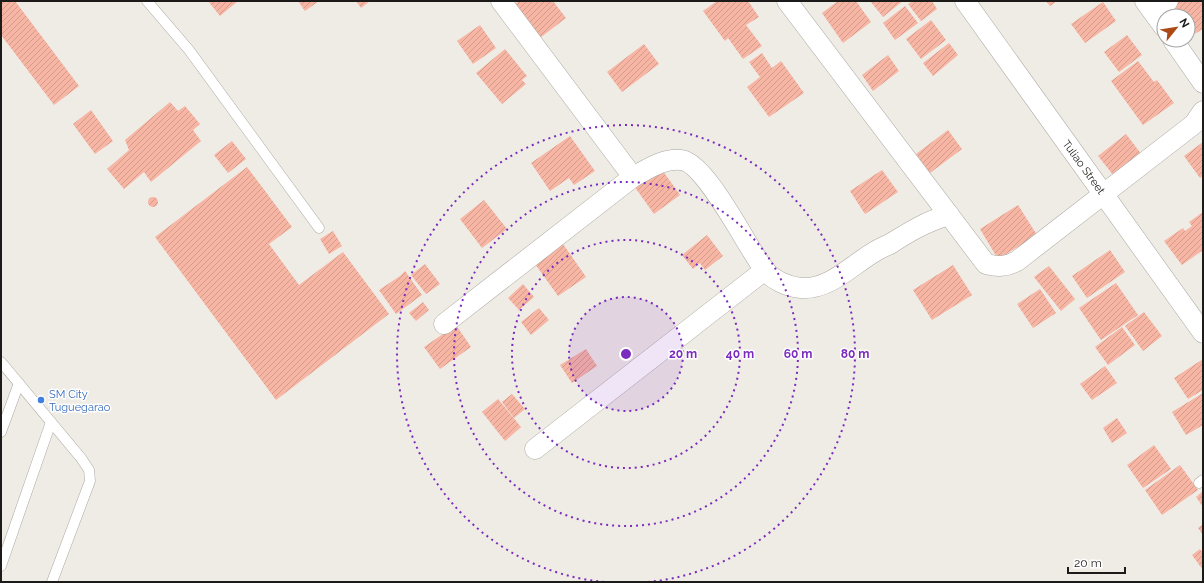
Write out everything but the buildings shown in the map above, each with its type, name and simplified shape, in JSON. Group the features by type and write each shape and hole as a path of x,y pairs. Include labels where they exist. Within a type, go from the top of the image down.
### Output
{"street":[{"path":"501,1 633,178"},
{"path":"787,1 986,264 996,267 1007,266 1017,261 1194,124 1203,111"},
{"name":"Tuliao Street","path":"965,1 1203,333"},
{"path":"1179,48 1203,83"},
{"path":"444,324 633,178 655,165 670,160 683,160 692,165 701,174 765,270 789,286 802,288 818,286 835,279 872,253 924,223 950,215"},
{"path":"535,449 765,270"}],"lane":[{"path":"147,1 189,50 319,228"},
{"path":"1,362 81,458 89,470 90,481 52,582"},
{"path":"1,432 19,383"},
{"path":"1,566 51,422"}],"place":[{"name":"SM City Tuguegarao","path":"41,400"}]}
